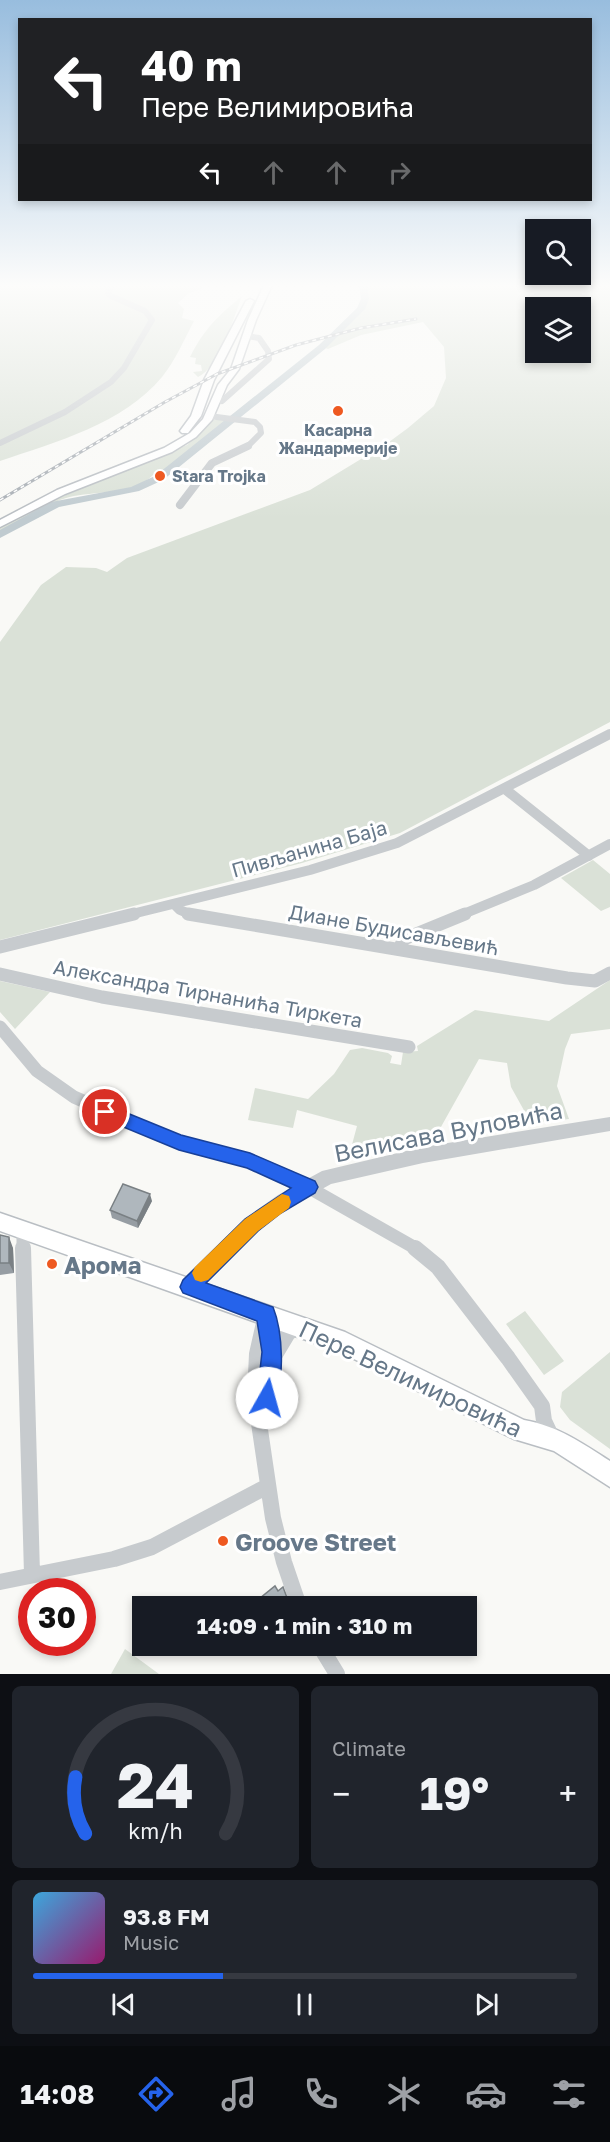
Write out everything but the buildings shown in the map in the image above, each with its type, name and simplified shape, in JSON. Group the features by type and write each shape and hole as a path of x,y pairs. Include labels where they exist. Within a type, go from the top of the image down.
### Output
{"main road":[{"path":"0,514 71,480 160,446 183,432 196,416 218,363"},
{"path":"0,524 61,492 177,446 193,435 209,416 223,385 237,363"},
{"name":"Пере Велимировића","path":"0,1222 300,1326 366,1353 522,1431 552,1438 610,1475"}],"street":[{"path":"0,443 30,430 94,393 114,379 127,363"},
{"path":"222,401 263,363"},
{"path":"180,505 212,462 247,447 260,435 261,429 255,422 209,416"},
{"name":"Пивљанина Баја","path":"0,947 318,868 397,843 610,734"},
{"path":"505,789 589,856"},
{"path":"399,949 404,939 534,885 610,844"},
{"name":"Диане Будисављевић","path":"174,904 191,915 591,981 610,973"},
{"name":"Александра Тирнанића Тиркета","path":"0,974 102,997 409,1047"},
{"path":"0,1027 37,1071 74,1097 150,1132 199,1149 250,1161 309,1187 367,1222 413,1246 438,1267 542,1406 543,1420 552,1438"},
{"name":"Велисава Вуловића","path":"189,1287 251,1225 275,1207 309,1187 340,1173 423,1155 610,1124"},
{"path":"23,1231 32,1574"},
{"path":"260,1427 265,1413 272,1360 271,1335 266,1314"},
{"path":"266,1314 257,1351 255,1395 266,1487 280,1552 295,1596"},
{"path":"272,1360 288,1333 300,1326"},
{"path":"0,1582 114,1559 152,1547 266,1487"},
{"path":"326,1656 338,1674"}],"shaded area":[{"path":"0,363 172,363 146,393 108,419 87,430 0,461"},
{"path":"213,363 198,377 193,372 202,371 201,365 195,364"},
{"path":"445,363 610,363 610,722 400,833 302,863 0,940 0,642 41,585 66,567 96,568 107,572 127,558 310,490 389,442 434,406 446,378"},
{"path":"230,419 163,472 156,471 140,484 118,491 84,494 64,499 45,507 0,534 0,528 49,502 187,445 213,420"},
{"path":"593,860 610,874 610,907 601,911 561,878"},
{"path":"610,980 610,1029 571,1034 565,1049 557,1086 569,1119 531,1123 511,1087 507,1063 479,1059 437,1134 350,1152 357,1126 297,1110 293,1128 248,1120 255,1088 308,1099 334,1074 350,1050 362,1048 388,1053 392,1056 390,1063 401,1065 403,1052 418,1051 417,1046 475,1010 549,1021"},
{"path":"0,981 50,992 15,1029 0,1012"},
{"path":"525,1311 564,1361 544,1375 506,1324"},
{"path":"610,1352 610,1449 570,1420 560,1407 562,1392"},
{"path":"125,1649 159,1674 111,1674"}],"waterway":[{"path":"0,535 31,516 55,505 135,489 159,478 302,363"}],"railway":[{"path":"0,500 165,402 217,374 247,363"}],"slow traffic":[{"path":"201,1273 251,1225 282,1202"}],"place":[{"name":"Касарна Жандармерије","path":"338,411"},
{"name":"Stara Trojka","path":"160,476"},
{"name":"Арома","path":"52,1264"},
{"name":"Groove Street","path":"223,1541"}],"route":[{"path":"105,1112 199,1149 250,1161 309,1187 275,1207 251,1225 189,1287 266,1314 272,1352 267,1398"}]}
